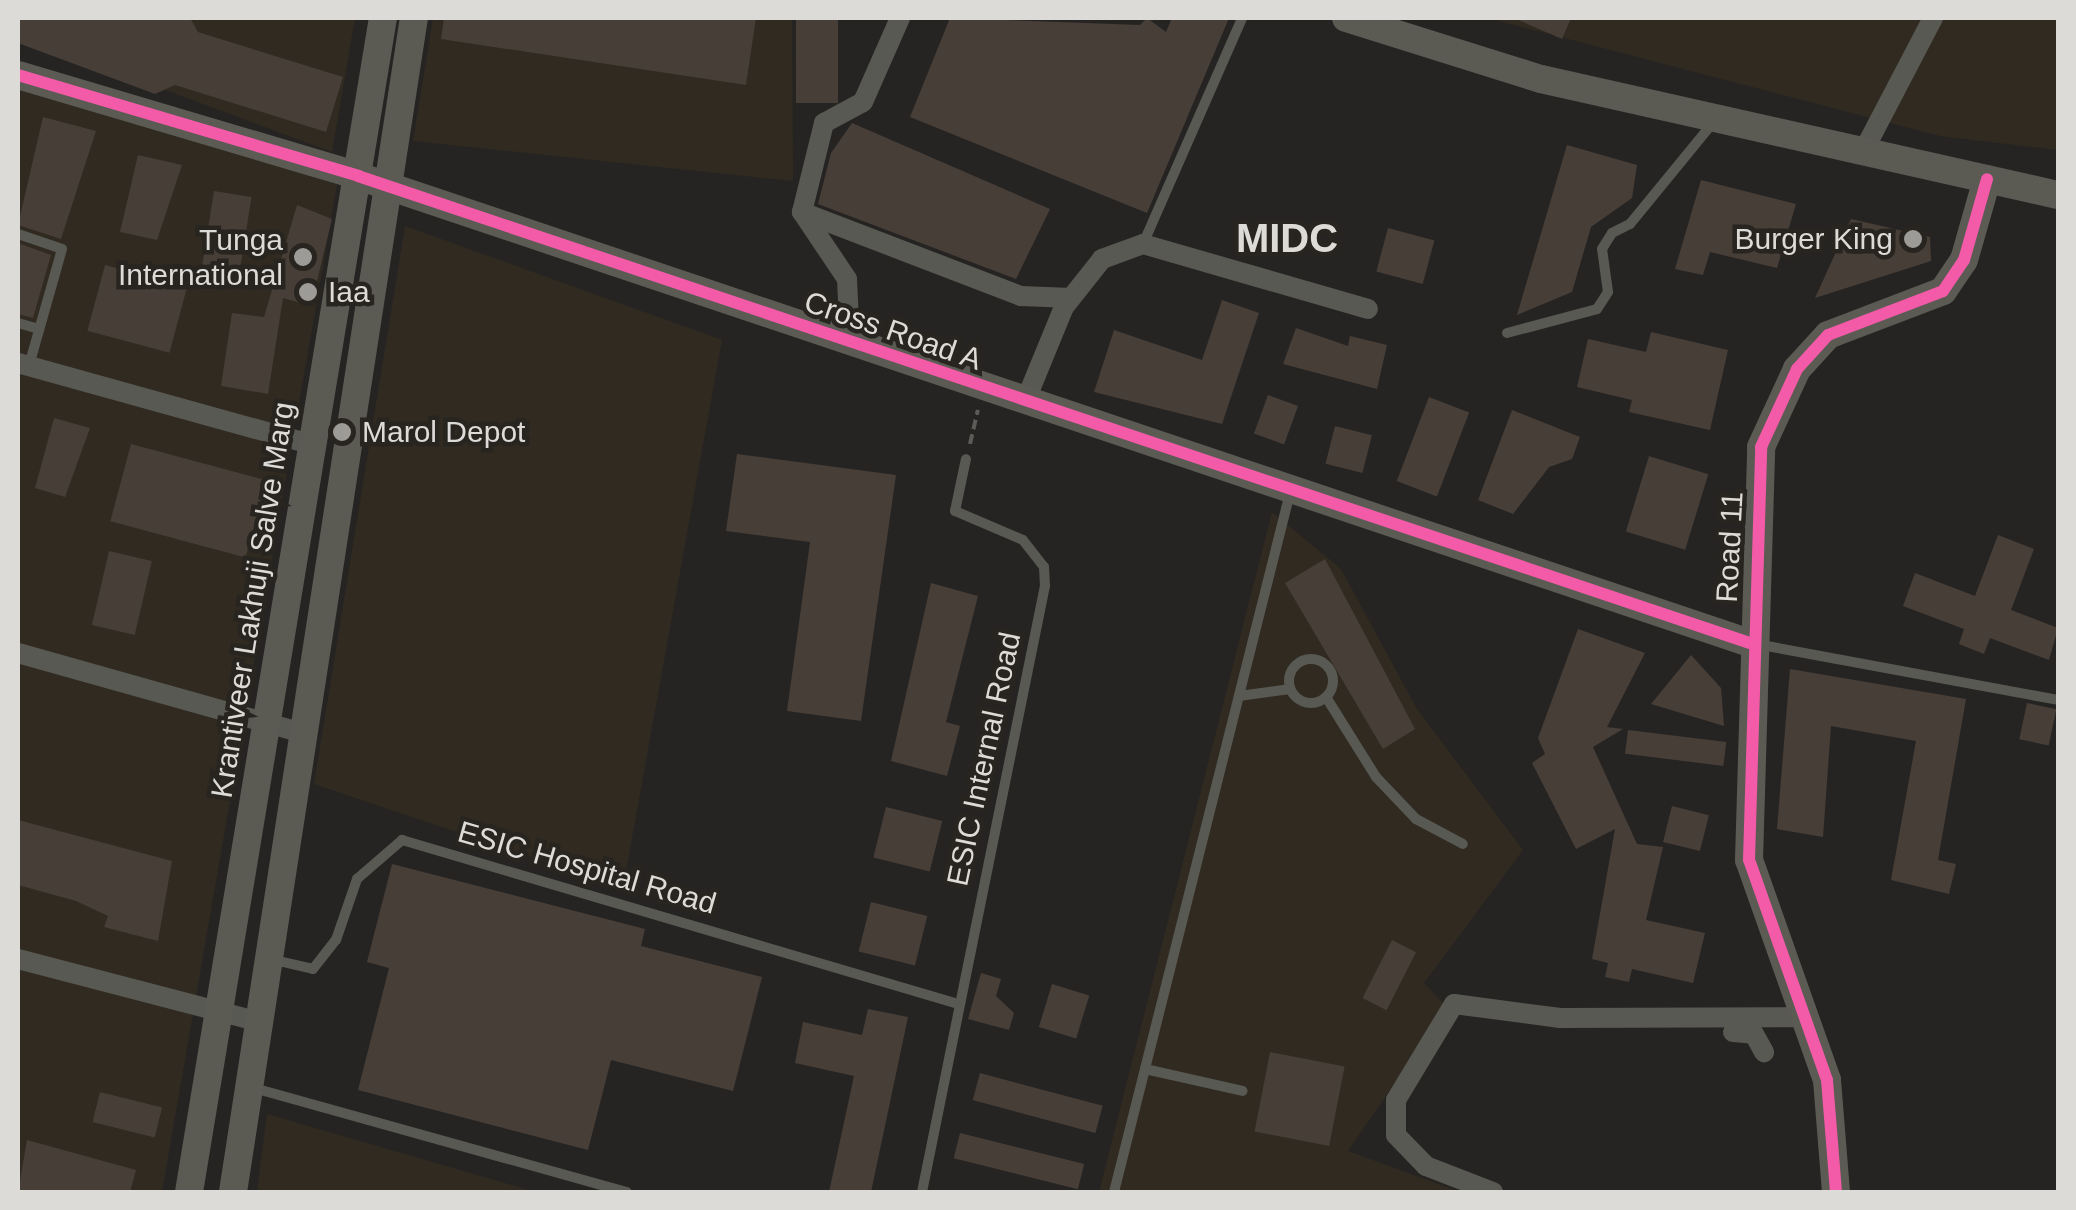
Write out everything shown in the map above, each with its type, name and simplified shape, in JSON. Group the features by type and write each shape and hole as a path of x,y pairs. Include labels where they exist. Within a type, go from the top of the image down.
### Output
{"main road":[{"name":"Krantiveer Lakhuji Salve Marg","path":"190,1192 384,18"},
{"path":"234,1192 258,1022 395,189 414,18"},
{"path":"1346,18 1392,26 1541,79 1718,115 2058,195"},
{"name":"Cross Road A","path":"18,76 358,176 1290,493 1750,643"},
{"name":"Road 11","path":"1836,1192 1827,1080 1749,860 1750,643 1761,447 1798,369 1828,334 1943,291 1964,260 1986,179"}],"street":[{"path":"850,343 847,279 802,212 824,123 863,102 900,18"},
{"path":"1864,150 1933,18"},
{"path":"802,212 1021,296 1071,298"},
{"path":"1025,402 1071,298 1102,260 1143,244 1368,309"},
{"path":"23,364 311,444"},
{"path":"18,653 306,734"},
{"path":"18,959 258,1022"},
{"path":"1494,1192 1412,1157 1396,1135 1396,1100 1454,1004 1558,1018 1802,1018"},
{"path":"1558,1018 1563,1028 1750,1032 1764,1052"}],"lane":[{"path":"1143,244 1242,18"},
{"path":"1507,332 1598,309 1608,292 1602,249 1612,233 1630,224 1718,115"},
{"path":"18,234 62,249 39,329 23,364"},
{"path":"18,323 39,329"},
{"name":"ESIC Internal Road","path":"922,1192 1045,586 1044,567 1023,540 955,510 966,458"},
{"path":"1114,1192 1290,493"},
{"path":"1750,643 2058,700"},
{"path":"1291,690 1298,664 1318,660 1332,677 1326,697 1376,777 1416,819 1463,844"},
{"path":"1239,696 1291,690 1306,703 1326,697"},
{"name":"ESIC Hospital Road","path":"269,958 312,969 336,940 357,879 402,840 958,1004"},
{"path":"1146,1069 1243,1090"},
{"path":"248,1086 627,1192"}],"path":[{"path":"966,458 984,388"}],"shaded area":[{"path":"18,18 355,18 332,152 18,35"},
{"path":"433,18 792,18 793,181 413,141"},
{"path":"1488,18 2058,18 2058,150 1940,136"},
{"path":"18,78 337,185 162,1192 18,1192"},
{"path":"405,226 722,340 623,888 314,784"},
{"path":"1272,512 1341,569 1417,709 1523,850 1424,983 1447,1007 1348,1151 1460,1192 1099,1192"},
{"path":"267,1114 536,1192 257,1192"}],"building":[{"path":"18,18 190,18 198,32 343,77 326,132 175,85 155,94 18,43"},
{"path":"444,18 756,18 746,85 441,39"},
{"path":"796,18 838,18 838,103 796,103"},
{"path":"950,18 1140,25 1147,18 1166,32 1172,18 1229,18 1147,213 910,117"},
{"path":"1514,18 1571,18 1562,39"},
{"path":"43,117 96,131 61,239 18,225"},
{"path":"852,123 1050,209 1016,279 818,204 831,153"},
{"path":"1567,145 1637,165 1632,198 1591,227 1572,292 1517,315"},
{"path":"138,155 182,165 157,240 120,232"},
{"path":"1701,180 1796,204 1777,268 1710,252 1703,275 1675,269"},
{"path":"214,191 252,197 240,272 202,266"},
{"path":"297,205 332,219 311,306 283,298 268,394 221,386 232,313 264,317"},
{"path":"1851,219 1930,237 1931,261 1815,298"},
{"path":"1388,228 1434,240 1423,284 1376,271"},
{"path":"18,243 51,255 33,318 18,314"},
{"path":"105,265 187,287 170,353 87,331"},
{"path":"1222,300 1259,313 1222,424 1094,392 1114,330 1202,360"},
{"path":"1296,328 1348,346 1350,336 1387,345 1377,389 1283,364"},
{"path":"1651,332 1728,350 1710,430 1629,412 1632,400 1577,387 1588,339 1646,352"},
{"path":"1268,395 1298,406 1284,444 1254,434"},
{"path":"1429,397 1469,412 1437,496 1397,481"},
{"path":"1512,410 1580,437 1572,459 1549,467 1513,514 1478,500"},
{"path":"54,418 90,428 65,497 35,488"},
{"path":"1335,426 1372,435 1362,473 1326,464"},
{"path":"131,444 266,480 246,558 110,521"},
{"path":"737,454 896,475 861,721 787,711 810,542 726,531"},
{"path":"1649,456 1708,474 1685,550 1626,532"},
{"path":"1998,535 2034,549 2011,610 2058,628 2049,660 1990,638 1984,654 1959,644 1964,629 1903,606 1915,573 1975,596"},
{"path":"109,551 152,561 135,635 92,625"},
{"path":"1325,559 1415,729 1383,749 1285,583"},
{"path":"931,583 978,596 946,722 960,726 947,776 891,761"},
{"path":"1578,629 1645,653 1607,727 1623,729 1593,747 1637,844 1663,847 1646,920 1705,933 1693,983 1632,969 1629,982 1605,977 1608,963 1592,959 1615,829 1576,849 1532,763 1545,754 1538,738"},
{"path":"1691,655 1721,688 1724,726 1651,704"},
{"path":"1790,669 1966,699 1938,860 1956,864 1949,894 1891,880 1916,741 1831,726 1823,837 1777,829"},
{"path":"2027,703 2056,709 2049,745 2019,739"},
{"path":"1628,730 1726,742 1723,766 1625,754"},
{"path":"1672,806 1709,815 1700,851 1663,842"},
{"path":"886,807 942,821 930,871 873,857"},
{"path":"18,820 172,861 158,941 104,927 108,916 76,901 18,885"},
{"path":"392,864 645,929 641,946 762,977 733,1091 611,1060 588,1150 358,1090 389,968 367,962"},
{"path":"871,902 927,916 915,966 859,951"},
{"path":"1392,940 1416,952 1387,1010 1362,998"},
{"path":"981,973 1001,979 996,996 1014,1013 1009,1030 968,1019"},
{"path":"1052,984 1089,995 1076,1038 1039,1027"},
{"path":"868,1009 908,1017 871,1192 829,1192 854,1076 795,1063 803,1022 862,1035"},
{"path":"1270,1052 1345,1067 1329,1146 1255,1132"},
{"path":"980,1073 1103,1106 1095,1133 973,1100"},
{"path":"100,1092 162,1107 155,1138 93,1122"},
{"path":"960,1133 1084,1164 1078,1189 954,1158"},
{"path":"27,1140 136,1170 130,1192 18,1192"}],"cycle path":[{"path":"18,75 358,176 1750,643"},
{"path":"1836,1192 1827,1080 1749,860 1761,447 1797,369 1828,335 1943,291 1964,260 1987,179"}],"place":[{"name":"Burger King","path":"1913,239"},
{"name":"Tunga International","path":"303,257"},
{"name":"Iaa","path":"308,292"},
{"name":"Marol Depot","path":"342,432"}],"district":[{"name":"MIDC","path":"1287,238"}]}
